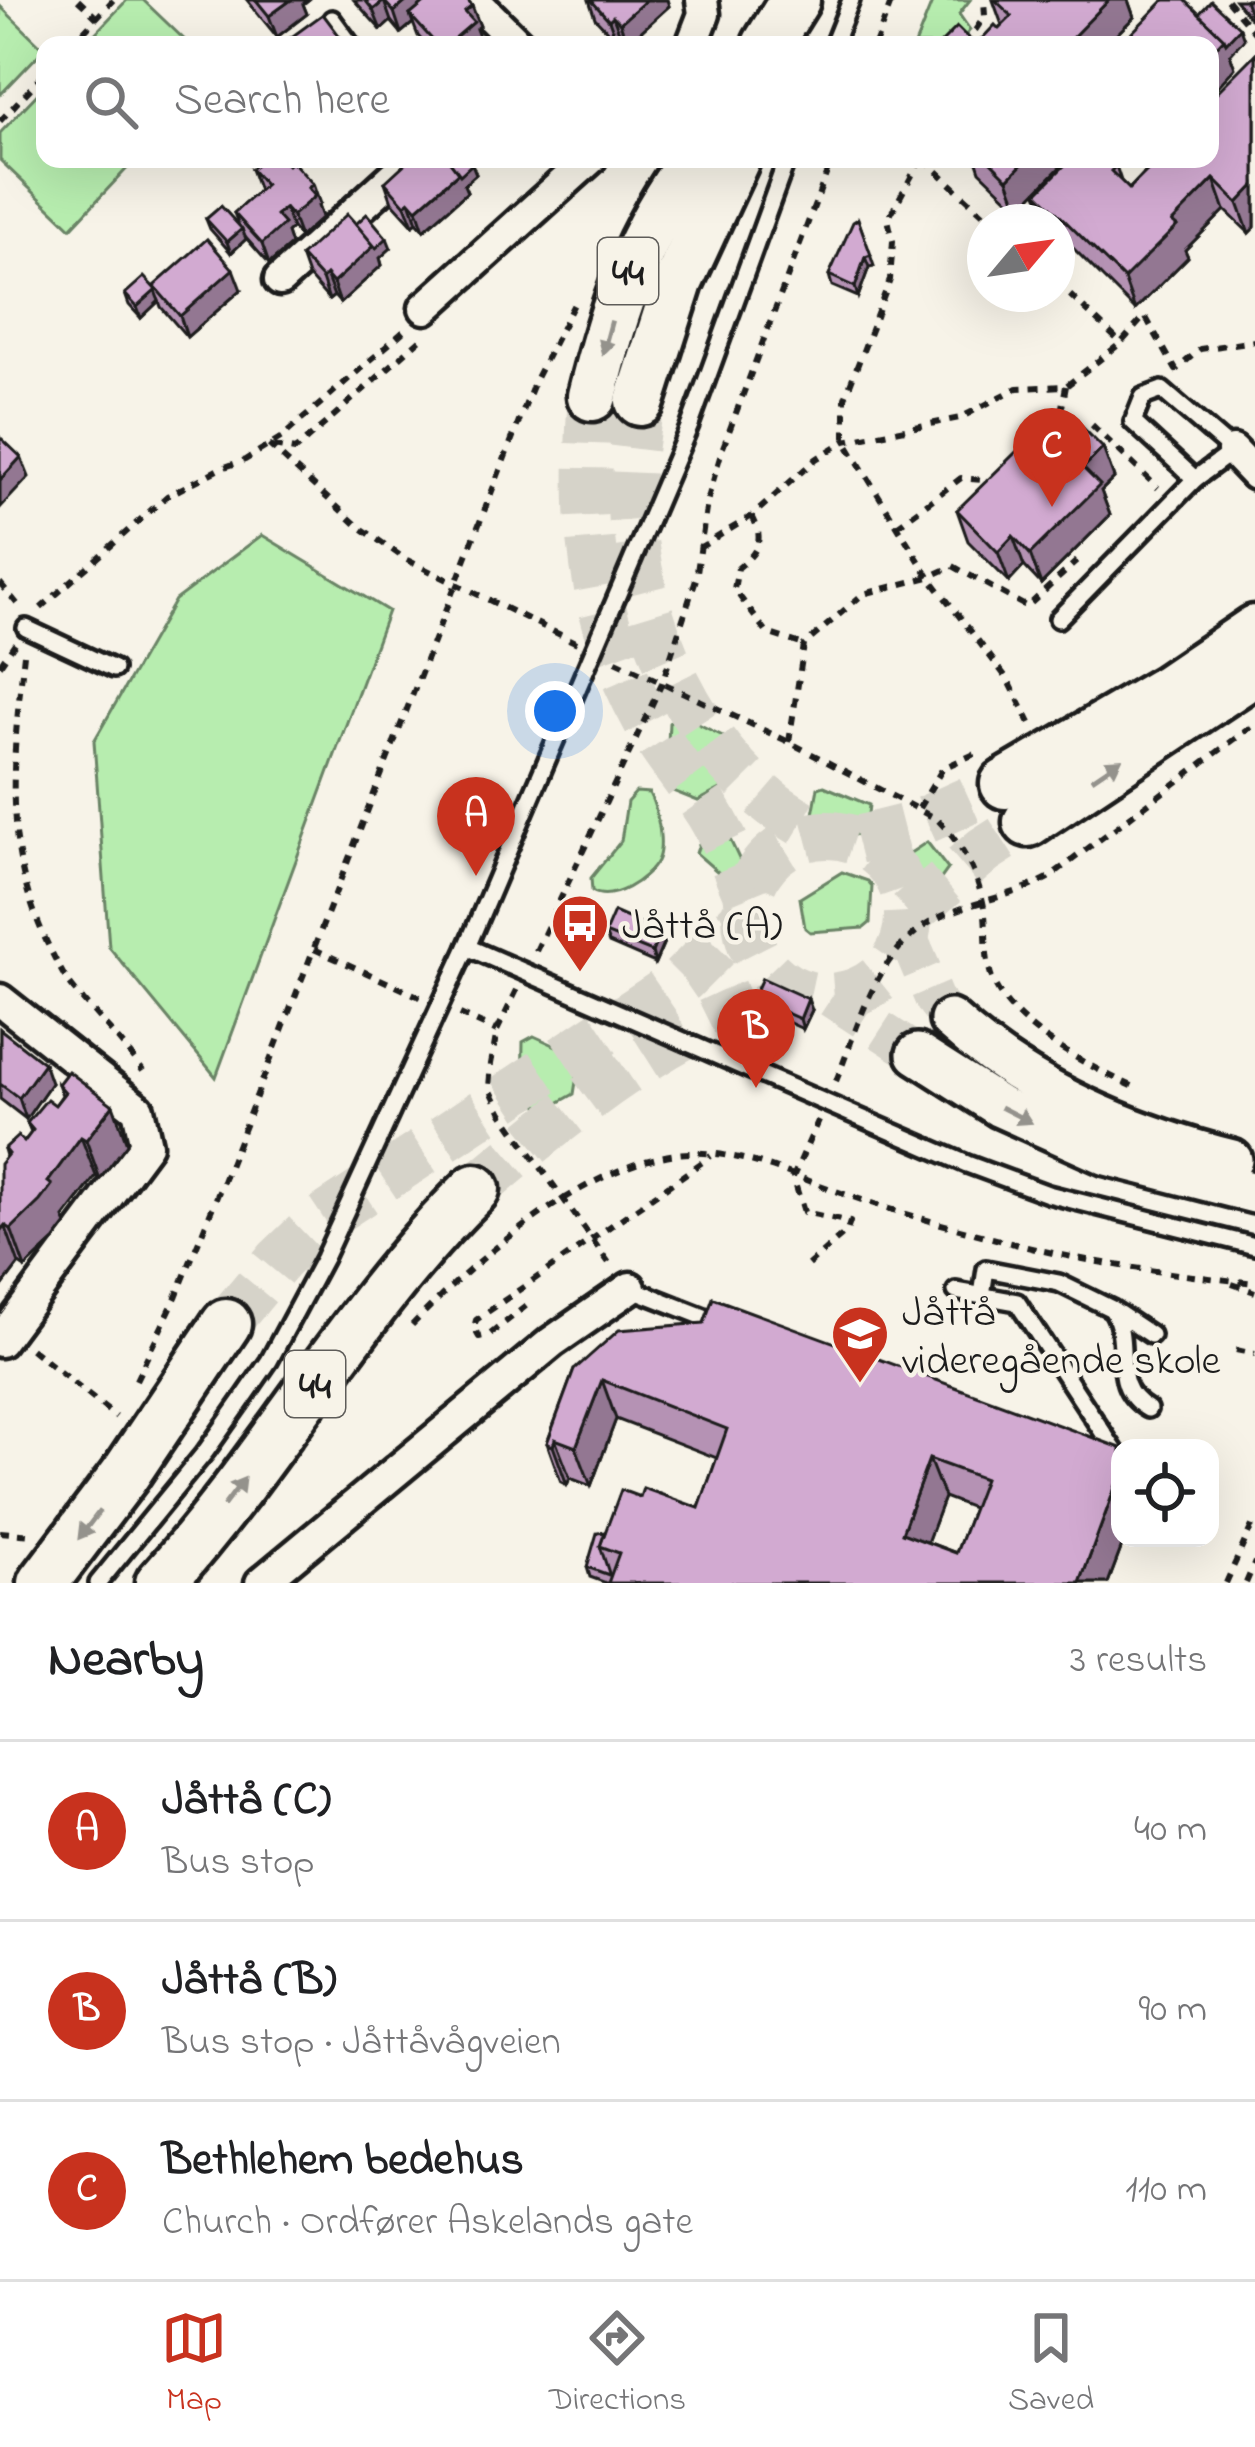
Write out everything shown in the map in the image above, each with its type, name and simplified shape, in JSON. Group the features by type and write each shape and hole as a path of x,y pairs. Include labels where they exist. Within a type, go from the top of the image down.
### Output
{"main road":[{"path":"773,36 797,0"},
{"path":"785,36 797,0"},
{"name":"44","path":"592,396 625,278 687,168"},
{"name":"44","path":"640,401 678,282 731,168"},
{"path":"1255,630 1017,803 1255,671"},
{"name":"44","path":"160,1583 230,1498 369,1309 475,1190"},
{"path":"33,1567 124,1476 226,1324"}],"street":[{"path":"474,0 510,36"},
{"path":"695,36 704,14 702,0"},
{"path":"280,280 403,168"},
{"path":"424,308 580,168"},
{"path":"1233,451 1255,474"},
{"path":"0,1000 138,1109 146,1145 4,1336"},
{"path":"950,1020 996,1059 1063,1096 1160,1140 1255,1166"},
{"path":"917,1054 1000,1107 1090,1148 1255,1193"},
{"path":"261,1583 623,1280"}],"lane":[{"path":"836,36 851,0"},
{"path":"332,19 345,36"},
{"path":"98,1583 206,1451 268,1361 324,1258 467,947 690,425 784,168"},
{"path":"1058,619 1195,479 1233,451 1162,390 1143,397 1133,422 1195,479"},
{"path":"26,628 114,669"},
{"path":"467,947 967,1164 1069,1200 1255,1246"},
{"path":"982,1295 986,1269 1059,1283 1112,1309 1150,1335 1133,1338 1122,1354"},
{"path":"623,1280 739,1330"},
{"path":"956,1291 1017,1301 1120,1456 1103,1462"},
{"path":"1112,1309 1123,1328 1123,1382 1139,1404 1148,1408"}],"path":[{"path":"78,0 97,18"},
{"path":"80,36 113,0"},
{"path":"878,36 892,0"},
{"path":"971,36 985,16 984,0"},
{"path":"1227,0 1255,33"},
{"path":"0,122 36,83"},
{"path":"542,939 662,682 696,580 698,549 722,450 829,168"},
{"path":"917,168 888,220 890,280 844,398 845,441 929,578 1010,681 1033,729"},
{"path":"932,168 972,204"},
{"path":"136,1381 184,1277 536,378 576,300"},
{"path":"1075,300 1121,344"},
{"path":"6,833 7,760 26,628 46,602 167,496 269,446 411,326 424,308"},
{"path":"698,549 752,515 845,441 960,418 1017,388 1066,386 1121,344 1145,316 1176,370 1199,350 1255,341"},
{"path":"1058,429 1066,386"},
{"path":"1092,425 1158,488"},
{"path":"269,446 357,525 405,559 569,639"},
{"path":"897,526 961,478 1002,482"},
{"path":"752,515 760,542 756,553 738,568 734,589 766,633 804,645"},
{"path":"789,742 804,645 863,593 929,578 953,566 1027,607 1092,548"},
{"path":"628,667 789,742 938,820 968,860 983,904 988,962 1008,1004 1080,1060 1154,1095"},
{"path":"838,1076 867,996 891,956 922,926 952,912 1016,895 1064,867 1255,724"},
{"path":"19,896 64,977 126,1048 157,1094 138,1109"},
{"path":"314,950 409,992"},
{"path":"513,998 497,1031 489,1087 502,1113 623,1280"},
{"path":"469,1018 497,1031"},
{"path":"808,1264 848,1232 850,1222 804,1212 794,1177 813,1132"},
{"path":"401,1337 470,1270 565,1201 633,1162 681,1153 714,1154 890,1210 1091,1263 1255,1287"},
{"path":"526,1306 489,1335 479,1336 474,1328 476,1320 714,1154"},
{"path":"4,1336 116,1417"},
{"path":"1236,1350 1255,1354"},
{"path":"105,1435 126,1399"},
{"path":"1226,1583 1255,1519"},
{"path":"33,1567 35,1536 46,1522"},
{"path":"0,1532 35,1536"},
{"path":"1246,1583 1255,1562"}],"green space":[{"path":"127,0 143,0 181,36 93,36"},
{"path":"933,0 970,0 959,14 970,30 965,36 919,36"},
{"path":"0,6 36,41 36,57 0,95"},
{"path":"36,95 36,168 128,168 71,228 0,160 0,133"},
{"path":"262,535 388,611 216,1077 109,947 94,741 175,600"},
{"path":"686,718 735,742 726,786 698,801 668,789 666,783 669,723"},
{"path":"824,786 869,805 866,831 828,844 809,835 818,788"},
{"path":"636,792 649,793 655,808 660,836 657,861 628,888 609,894 592,891 591,878 621,841 627,802"},
{"path":"725,829 751,884 742,893 696,853 704,830"},
{"path":"927,842 948,869 935,887 910,894 905,892 901,859"},
{"path":"842,872 872,886 870,923 864,928 810,932 805,928 800,898"},
{"path":"534,1036 580,1057 574,1094 547,1109 522,1097 523,1042"}],"building":[{"path":"256,0 291,0 269,16"},
{"path":"365,0 408,0 394,12 384,1 373,10"},
{"path":"428,0 467,0 472,6 465,12 474,22 458,36 429,36 410,15"},
{"path":"591,0 646,0 620,23 613,16 609,20"},
{"path":"995,0 1109,0 1074,36 985,36 1012,16"},
{"path":"1164,0 1185,0 1224,38 1219,43 1219,36 1129,36"},
{"path":"1211,1 1240,28 1226,43 1199,14"},
{"path":"323,14 340,36 293,36"},
{"path":"1255,54 1255,185 1238,203 1214,179 1172,222 1177,226 1124,279 1075,231 1075,204 1048,204 1037,193 1062,168 1114,168 1111,171 1129,189 1150,168 1219,168 1219,90"},
{"path":"298,168 313,184 308,188 315,196 292,216 285,208 276,215 284,224 262,244 234,213 265,185 251,169"},
{"path":"400,168 456,168 459,172 417,209 410,201 405,205 385,182"},
{"path":"997,168 1018,168 1008,179"},
{"path":"221,206 242,229 227,242 206,219"},
{"path":"347,214 375,245 333,283 326,275 322,279 301,256"},
{"path":"367,214 387,238 376,248 356,224"},
{"path":"858,219 871,255 865,257 855,287 829,275"},
{"path":"207,239 233,269 180,316 154,286"},
{"path":"144,277 156,290 137,307 125,294"},
{"path":"1062,407 1103,448 1083,468 1100,485 1030,554 1013,536 998,552 957,510"},
{"path":"0,437 21,457 0,480"},
{"path":"614,912 660,932 652,952 605,933"},
{"path":"762,978 808,999 800,1019 753,998"},
{"path":"0,1029 44,1063 19,1098 0,1084"},
{"path":"68,1071 113,1105 86,1140 81,1137 40,1201 11,1229 5,1225 0,1231 0,1164 8,1154 4,1149 18,1136 24,1142 33,1130 27,1123 47,1099 55,1105 65,1092 58,1084"},
{"path":"713,1298 1111,1444 1111,1499 1080,1583 608,1583 619,1553 600,1546 621,1490 640,1497 643,1488 699,1508 727,1429 602,1380 576,1447 555,1439 553,1446 547,1443 574,1370 619,1330 704,1323","holes":["929,1459 984,1479 956,1553 902,1533"]},
{"path":"605,1532 600,1546 609,1575 587,1567 597,1533"}],"tunnel":[{"path":"592,396 590,530 603,613 633,695 715,823 748,897"},
{"path":"640,401 632,466 632,520 649,612 665,657 686,700 740,775 774,805 822,835"},
{"path":"857,840 912,826 1005,784"},
{"path":"909,914 984,850 1028,822"},
{"path":"827,835 858,841 885,858 902,885 908,916 902,947 885,974 858,991 827,997 796,991 769,974 752,947 746,916 752,885 769,858 796,841 827,835"},
{"path":"226,1324 279,1260 322,1219 683,979 746,916"},
{"path":"907,935 934,999 950,1020"},
{"path":"475,1189 623,1073 704,1025 791,990"},
{"path":"831,998 917,1054"}],"place":[{"name":"Bethlehem bedehus","path":"1052,507"},
{"name":"Jåttå (C)","path":"476,876"},
{"name":"Jåttå (A)","path":"580,974"},
{"name":"Jåttå (B)","path":"756,1088"},
{"name":"Jåttå videregående skole","path":"860,1385"}]}
